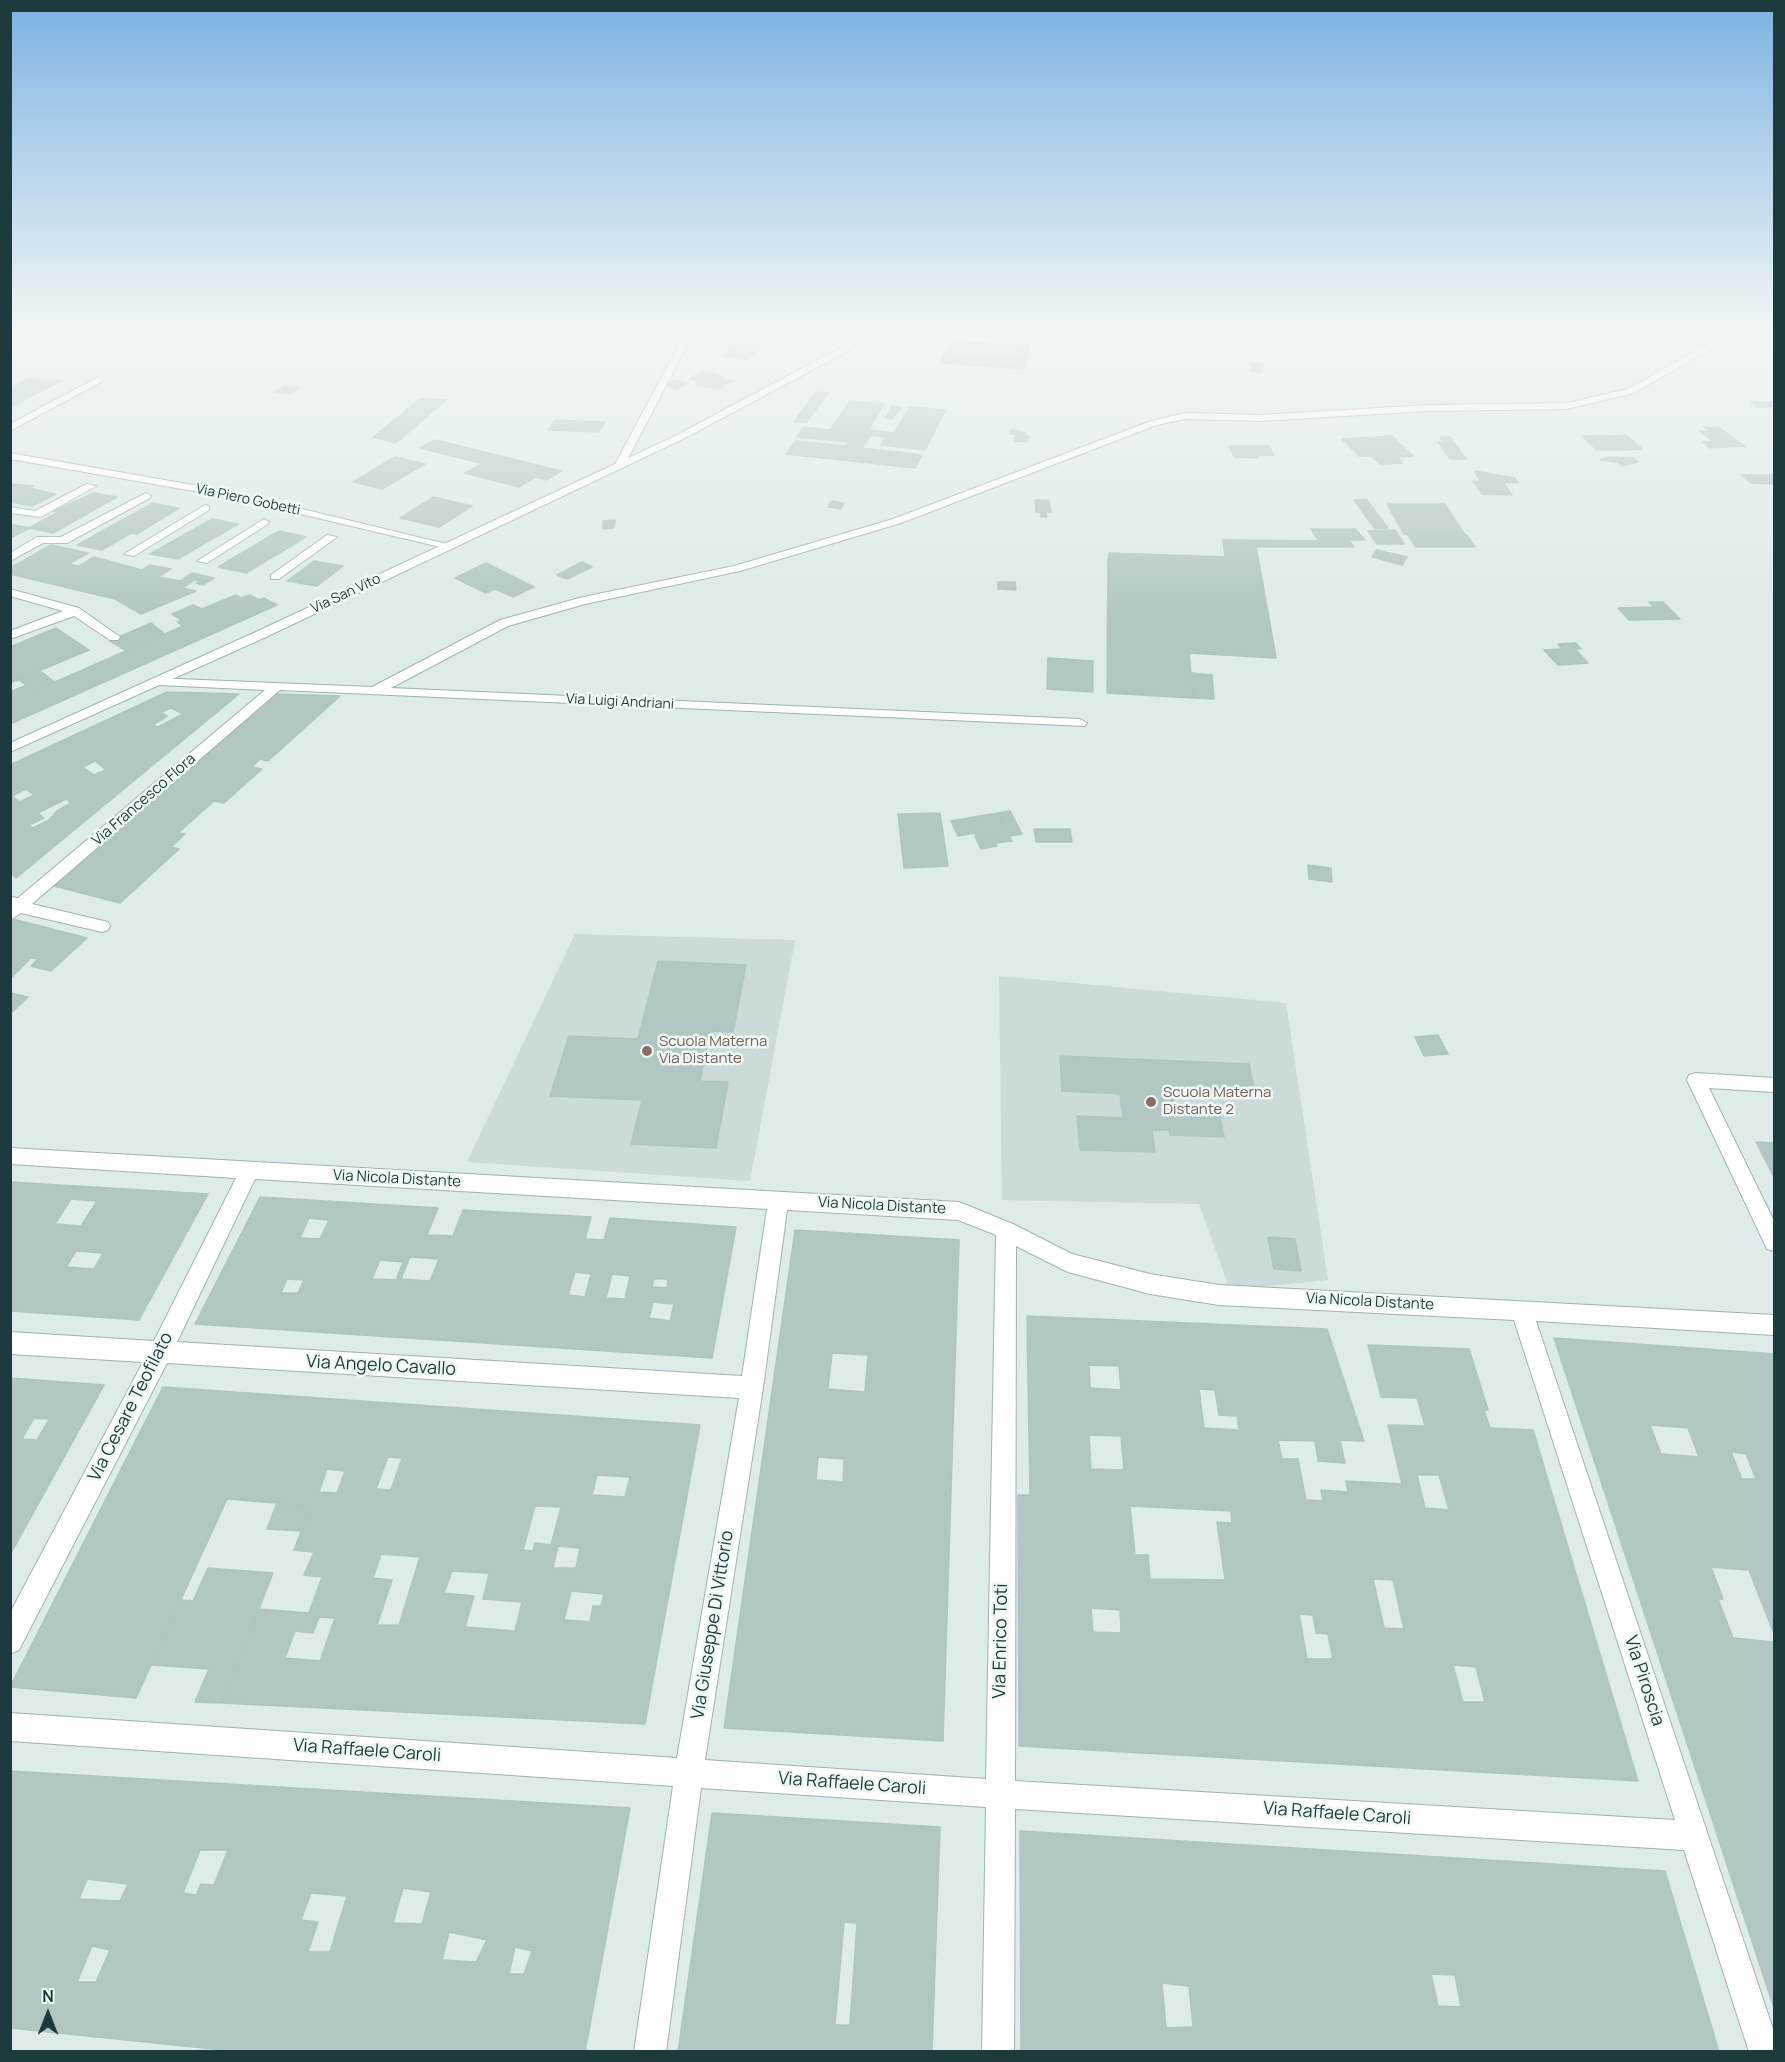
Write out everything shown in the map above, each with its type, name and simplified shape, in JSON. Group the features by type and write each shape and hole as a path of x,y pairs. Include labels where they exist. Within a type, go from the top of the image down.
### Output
{"street":[{"path":"619,466 639,428"},
{"name":"Via San Vito","path":"10,748 449,546 697,428"},
{"path":"374,691 504,623 583,601 736,569 897,521 1141,428"},
{"name":"Via Piero Gobetti","path":"10,456 228,494 449,546"},
{"path":"10,510 37,515 91,486"},
{"path":"12,556 41,539 63,542 146,496"},
{"path":"130,554 205,508"},
{"path":"203,561 264,522"},
{"path":"275,577 331,537"},
{"path":"10,592 75,611 114,637"},
{"path":"10,636 75,611"},
{"name":"Via Luigi Andriani","path":"159,681 1080,723"},
{"name":"Via Francesco Flora","path":"13,907 277,686"},
{"path":"13,907 102,926"},
{"path":"1774,1085 1696,1080 1774,1242"},
{"name":"Via Nicola Distante","path":"10,1156 960,1211 1006,1230 1068,1262 1150,1284 1219,1296 1774,1325"},
{"name":"Via Cesare Teofilato","path":"10,1641 160,1353 249,1171"},
{"name":"Via Giuseppe Di Vittorio","path":"650,2052 689,1772 752,1388 778,1200"},
{"name":"Via Enrico Toti","path":"998,2052 1006,1230"},
{"name":"Via Piroscia","path":"1522,1311 1765,2052"},
{"name":"Via Angelo Cavallo","path":"10,1342 752,1388"},
{"name":"Via Raffaele Caroli","path":"10,1727 999,1794 1694,1836"}],"shaded area":[{"name":"Scuola Materna Via Distante","path":"575,934 795,940 750,1181 467,1162"},
{"name":"Scuola Materna Distante 2","path":"999,976 1286,1003 1328,1280 1230,1290 1199,1204 1002,1200"}],"building":[{"path":"384,428 413,428 396,443 373,437"},
{"path":"550,428 601,428 599,432 549,430"},
{"path":"803,428 869,428 868,430 894,433 897,428 936,428 925,450 881,445 886,437 870,435 862,448 922,455 915,468 786,454 796,441 846,446 849,442 797,437"},
{"path":"1706,428 1720,428 1745,446 1710,448 1703,442 1714,442 1699,431 1709,431"},
{"path":"1011,429 1026,433 1025,436 1029,436 1027,442 1014,441 1016,434 1009,434"},
{"path":"1626,435 1642,449 1622,450 1607,436"},
{"path":"1392,436 1397,441 1359,443 1369,453 1407,450 1413,456 1397,457 1403,463 1380,464 1372,456 1359,456 1342,439"},
{"path":"1582,436 1607,436 1622,450 1597,450"},
{"path":"1440,437 1450,437 1466,459 1450,459 1438,442 1444,442"},
{"path":"435,440 484,452 469,460 420,448"},
{"path":"1397,441 1407,450 1369,453 1359,443"},
{"path":"1229,446 1269,446 1274,455 1256,456 1258,458 1234,457"},
{"path":"484,452 561,471 547,480 469,460"},
{"path":"395,457 425,464 382,489 353,482"},
{"path":"1610,457 1634,458 1638,462 1622,466 1618,462 1600,460"},
{"path":"482,464 535,477 519,487 465,473"},
{"path":"1475,471 1515,478 1518,483 1480,481"},
{"path":"1741,475 1774,475 1774,484 1751,483"},
{"path":"1473,481 1503,482 1512,495 1482,494"},
{"path":"10,484 33,486 29,488 56,494 32,506 10,502"},
{"path":"94,493 117,497 53,533 30,528 10,538 10,524 29,528 58,512 54,511"},
{"path":"434,497 472,506 439,527 400,518"},
{"path":"1366,499 1388,528 1375,529 1354,500"},
{"path":"1035,500 1049,500 1051,512 1046,512 1047,517 1041,517 1041,512 1036,512"},
{"path":"831,501 844,503 841,509 828,507"},
{"path":"153,503 179,508 137,534 131,533 102,550 77,545"},
{"path":"1387,504 1445,504 1465,535 1404,534"},
{"path":"212,519 238,524 178,559 150,554"},
{"path":"615,520 614,528 603,529 603,521"},
{"path":"1311,529 1355,529 1365,540 1349,540 1354,547 1256,547 1260,568 1108,559 1109,553 1225,557 1223,540 1319,541"},
{"path":"1395,530 1404,544 1377,544 1368,531"},
{"path":"279,531 306,537 246,573 218,567"},
{"path":"1407,534 1467,535 1475,547 1416,547"},
{"path":"51,545 88,553 69,564 79,566 94,557 142,570 150,565 171,569 159,577 180,581 192,573 214,578 203,585 196,583 202,580 187,580 193,581 183,588 196,591 141,614 115,599 10,574 10,568"},
{"path":"1377,550 1407,557 1402,565 1372,557"},
{"path":"1108,559 1260,568 1276,658 1189,653 1193,698 1107,693"},
{"path":"314,561 343,566 317,586 287,581"},
{"path":"582,562 592,567 567,579 557,575"},
{"path":"486,563 534,587 513,597 495,589 486,593 455,578"},
{"path":"998,582 1015,582 1016,590 998,589"},
{"path":"236,595 241,598 250,595 259,600 264,598 277,605 10,724 10,692 27,685 35,691 183,626 177,622 182,620 172,614 193,605 202,609"},
{"path":"1649,602 1663,602 1680,619 1629,620 1618,608 1654,607"},
{"path":"151,623 165,634 127,651 110,641"},
{"path":"56,628 89,650 10,683 10,647"},
{"path":"1576,643 1581,649 1575,649 1588,663 1558,665 1544,650 1562,649 1558,644"},
{"path":"1048,658 1093,661 1093,692 1047,689"},
{"path":"40,671 55,682 35,691 19,680"},
{"path":"1191,673 1212,675 1214,699 1193,698"},
{"path":"167,692 239,694 16,878 10,873 10,816 14,815 10,812 10,765","holes":["171,708 183,714 158,727 153,725 167,716 161,712","95,761 106,770 94,775 83,767","26,789 34,795 20,802 12,796","66,799 71,803 57,811 49,820 33,828 29,825 44,818 38,813"]},
{"path":"276,694 340,696 268,761 260,759 252,767 262,769 224,803 214,801 178,833 185,834 171,847 179,849 120,903 50,885"},
{"path":"1010,811 1022,834 1010,836 998,813"},
{"path":"940,813 948,866 904,868 898,814"},
{"path":"998,813 1012,841 995,843 991,833 976,836 968,818"},
{"path":"968,818 975,833 958,836 951,821"},
{"path":"1034,829 1070,829 1072,842 1036,842"},
{"path":"991,833 997,846 981,849 975,836"},
{"path":"1308,865 1331,868 1332,882 1309,879"},
{"path":"13,919 87,938 51,971 31,966 38,959 31,958 10,979 10,921"},
{"path":"658,961 746,965 733,1032 710,1031 700,1081 728,1082 716,1148 631,1144 642,1100 550,1096 569,1036 638,1039"},
{"path":"10,993 28,997 10,1014"},
{"path":"1438,1035 1448,1054 1424,1056 1415,1037"},
{"path":"1060,1056 1249,1064 1256,1098 1173,1095 1175,1110 1219,1111 1224,1137 1170,1135 1169,1130 1152,1130 1155,1152 1080,1150 1077,1116 1123,1118 1120,1094 1062,1091"},
{"path":"1756,1142 1774,1143 1774,1177"},
{"path":"10,1182 208,1194 139,1320 10,1311","holes":["71,1199 97,1201 81,1226 55,1224","76,1251 103,1253 94,1269 66,1267"]},
{"path":"260,1197 438,1208 427,1235 453,1236 463,1210 591,1217 585,1239 604,1240 610,1218 736,1227 712,1358 195,1324","holes":["309,1218 329,1220 320,1239 300,1238","410,1257 439,1259 430,1281 401,1279","380,1260 403,1262 396,1280 372,1279","575,1272 591,1274 585,1297 568,1295","612,1274 630,1276 625,1299 606,1298","287,1279 304,1280 298,1293 281,1293","654,1279 668,1279 667,1288 652,1287","653,1302 674,1304 670,1321 649,1318"]},
{"path":"795,1230 959,1240 943,1741 724,1728","holes":["832,1353 868,1355 865,1392 828,1389","818,1457 844,1459 843,1482 816,1480"]},
{"path":"1268,1237 1295,1239 1301,1271 1274,1269"},
{"path":"1027,1316 1327,1329 1364,1441 1340,1440 1345,1463 1318,1461 1315,1441 1278,1440 1282,1459 1298,1459 1306,1500 1323,1501 1321,1490 1348,1492 1346,1481 1402,1484 1388,1425 1425,1426 1417,1398 1381,1397 1368,1345 1469,1349 1488,1410 1484,1410 1490,1428 1533,1430 1638,1781 1019,1746 1018,1495 1030,1495","holes":["1089,1365 1119,1366 1121,1390 1090,1388","1199,1389 1215,1390 1219,1415 1237,1416 1239,1430 1204,1428","1089,1435 1121,1436 1124,1470 1091,1469","1417,1475 1439,1475 1449,1510 1425,1508","1130,1506 1231,1511 1232,1523 1217,1522 1225,1580 1150,1579 1148,1555 1135,1555","1373,1579 1393,1580 1404,1629 1384,1628","1091,1608 1120,1610 1121,1633 1093,1632","1299,1614 1313,1615 1316,1633 1328,1634 1333,1659 1307,1659","1453,1665 1476,1667 1485,1702 1463,1702"]},
{"path":"1554,1338 1774,1354 1774,1634 1749,1570 1711,1567 1723,1599 1718,1599 1733,1638 1774,1642 1774,2008","holes":["1650,1425 1688,1428 1699,1457 1661,1454","1731,1452 1746,1454 1756,1479 1742,1479"]},
{"path":"10,1378 104,1385 10,1555","holes":["34,1418 49,1419 37,1440 22,1439"]},
{"path":"163,1387 700,1425 645,1724 222,1703 259,1609 309,1613 322,1577 304,1575 314,1552 294,1550 311,1506 227,1499 136,1698 10,1687","holes":["388,1457 402,1458 391,1490 376,1489","327,1469 345,1471 337,1493 319,1492","597,1475 630,1477 625,1497 592,1495","535,1506 561,1507 551,1545 535,1543 533,1551 523,1550","558,1546 580,1548 576,1568 553,1568","381,1554 420,1557 399,1625 377,1625 392,1580 373,1578","452,1571 489,1573 483,1599 522,1602 515,1631 465,1627 474,1596 444,1593","571,1591 604,1594 601,1606 593,1606 590,1622 564,1620","319,1617 335,1618 320,1661 285,1658 295,1631 313,1633"]},
{"path":"277,1503 311,1506 302,1531 267,1529"},
{"path":"208,1568 273,1573 222,1703 195,1702 209,1669 151,1665 181,1600 193,1601"},
{"path":"10,1771 630,1808 585,2052 242,2052 10,2028","holes":["200,1850 228,1850 214,1885 201,1884 196,1895 183,1893","87,1879 128,1884 120,1901 79,1899","403,1888 431,1892 422,1924 393,1923","311,1893 347,1896 330,1952 308,1952 318,1922 301,1920","449,1932 487,1940 476,1962 442,1960","92,1946 110,1950 96,1982 77,1982","515,1947 532,1951 524,1974 509,1974"]},
{"path":"712,1813 940,1827 932,2052 678,2052","holes":["844,1922 857,1923 850,2025 835,2025"]},
{"path":"1020,1831 1665,1871 1719,2052 1021,2052","holes":["1431,1974 1455,1975 1461,2007 1438,2006","1162,1983 1189,1986 1193,2027 1166,2028"]}],"place":[{"name":"Scuola Materna Via Distante","path":"647,1051"},
{"name":"Scuola Materna Distante 2","path":"1151,1102"}]}
